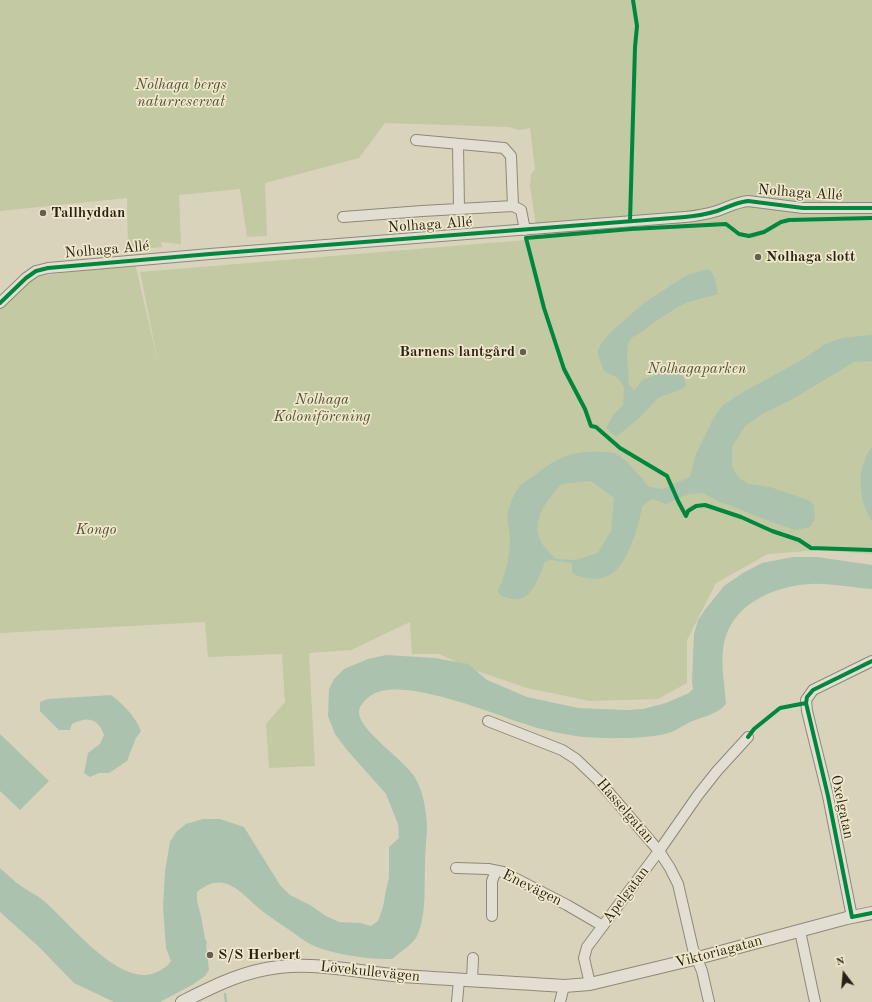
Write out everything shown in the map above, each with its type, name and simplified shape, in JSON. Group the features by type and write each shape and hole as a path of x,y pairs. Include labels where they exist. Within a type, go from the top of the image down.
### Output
{"street":[{"path":"416,140 504,148 511,156 513,206"},
{"path":"458,144 459,209"},
{"name":"Nolhaga Allé","path":"0,303 26,278 36,271 48,268 685,217 718,211 740,202 748,201 803,208 872,208"},
{"path":"343,217 513,206 521,210 525,230"},
{"name":"Oxelgatan","path":"852,917 828,796 806,703 807,697 813,690 872,661"},
{"name":"Hasselgatan","path":"488,721 562,750 576,760 598,780 659,851 678,884 693,949 698,958 710,1002"},
{"name":"Apelgatan","path":"590,984 584,958 587,947 659,851 716,771 748,737"},
{"name":"Enevägen","path":"456,868 503,872 603,926"},
{"path":"492,916 492,881 496,871"},
{"name":"Viktoriagatan","path":"564,986 590,984 872,913"},
{"path":"800,931 815,1002"},
{"path":"472,980 473,958"},
{"name":"Lövekullevägen","path":"182,1002 238,976 280,967 326,967 402,976 564,986"},
{"path":"457,1002 459,980"},
{"path":"560,1002 564,986"}],"green space":[{"path":"0,0 872,0 872,554 820,550 768,554 716,583 687,640 687,683 658,699 590,701 527,688 477,671 439,654 412,654 410,622 351,650 309,653 315,766 269,768 266,724 285,702 282,654 208,657 205,622 0,633 0,299 26,278 135,263 159,367 140,272 538,239 530,186 531,174 535,169 530,128 519,130 509,127 385,123 359,158 265,183 267,236 247,237 240,189 179,195 181,244 161,242 162,247 143,249 143,245 128,249 127,198 0,211"}],"shaded area":[{"path":"709,269 714,278 718,294 688,302 678,307 631,338 628,345 627,355 629,384 634,391 642,380 661,373 676,371 683,377 686,384 684,388 658,398 638,419 616,437 606,428 614,414 623,405 624,387 618,378 604,371 598,355 598,350 601,343 612,331 644,303 687,275"},
{"path":"872,335 872,361 854,362 791,400 764,413 745,426 732,447 732,467 739,478 748,484 770,487 808,500 814,505 815,519 810,527 795,530 719,502 703,493 689,494 666,504 653,499 642,506 639,522 629,550 620,566 610,575 594,579 583,577 572,573 572,563 551,560 545,562 535,585 528,595 523,598 515,599 501,596 498,591 505,571 509,552 509,509 516,492 523,483 558,459 582,452 611,452 619,455 633,468 649,487 663,489 690,477 696,454 713,419 723,405 745,391 800,361 824,345 842,338","holes":["591,481 614,498 611,531 598,553 576,560 556,559 544,547 539,536 538,520 550,497 561,484"]},
{"path":"872,447 872,521 864,504 861,473 863,464"},
{"path":"793,557 817,557 872,565 872,589 826,584 811,584 782,589 767,594 754,601 733,621 727,634 723,649 726,704 714,713 690,722 672,732 662,735 637,738 597,738 575,736 535,727 467,704 421,692 400,690 382,691 366,700 359,711 361,720 366,728 409,769 414,776 422,793 427,819 424,909 420,927 413,942 392,959 351,956 312,945 268,916 232,886 224,883 216,883 207,885 197,892 197,901 205,939 207,942 206,945 209,970 205,976 192,985 160,1002 114,1002 74,983 38,946 0,912 0,868 18,884 44,901 96,951 112,963 128,971 143,975 157,972 171,961 166,948 163,907 165,871 170,842 176,832 186,824 203,819 220,819 244,827 280,885 290,895 339,922 360,923 371,926 378,921 383,907 389,878 389,847 399,838 398,824 386,794 347,750 335,734 328,716 329,689 334,679 344,669 368,659 386,655 435,658 468,664 487,680 527,697 578,708 626,710 643,709 666,703 689,693 693,689 694,634 698,620 724,586 743,573 762,563"},
{"path":"111,695 129,711 136,720 141,731 136,738 127,761 109,773 99,773 90,777 84,773 88,753 100,744 104,735 102,729 95,722 88,719 72,724 70,730 59,730 40,711 40,702 48,699"},
{"path":"0,734 49,781 20,810 0,791"}],"waterway":[{"path":"225,994 226,1002"}],"cycle path":[{"path":"630,221 635,47 637,26 633,0"},
{"path":"0,303 26,278 36,271 48,268 685,217 717,211 748,201 803,208 872,208"},
{"path":"872,218 789,220 781,222 764,232 749,236 739,234 726,224 631,229 526,238 544,308 564,369 585,409 591,426 596,427 620,448 667,476 686,516 688,511 696,506 705,505 741,517 772,531 799,540 811,548 872,550"},
{"path":"872,661 813,690 807,697 806,703 828,796 852,917 872,913"},
{"path":"748,737 754,729 780,708 806,703"}],"place":[{"name":"Tallhyddan","path":"43,213"},
{"name":"Nolhaga slott","path":"758,257"},
{"name":"Barnens lantgård","path":"523,352"},
{"name":"S/S Herbert","path":"210,955"}],"park label":[{"name":"Nolhaga bergs naturreservat","path":"181,94"},
{"name":"Nolhagaparken","path":"697,369"},
{"name":"Nolhaga Koloniförening","path":"322,408"},
{"name":"Kongo","path":"96,530"}]}
